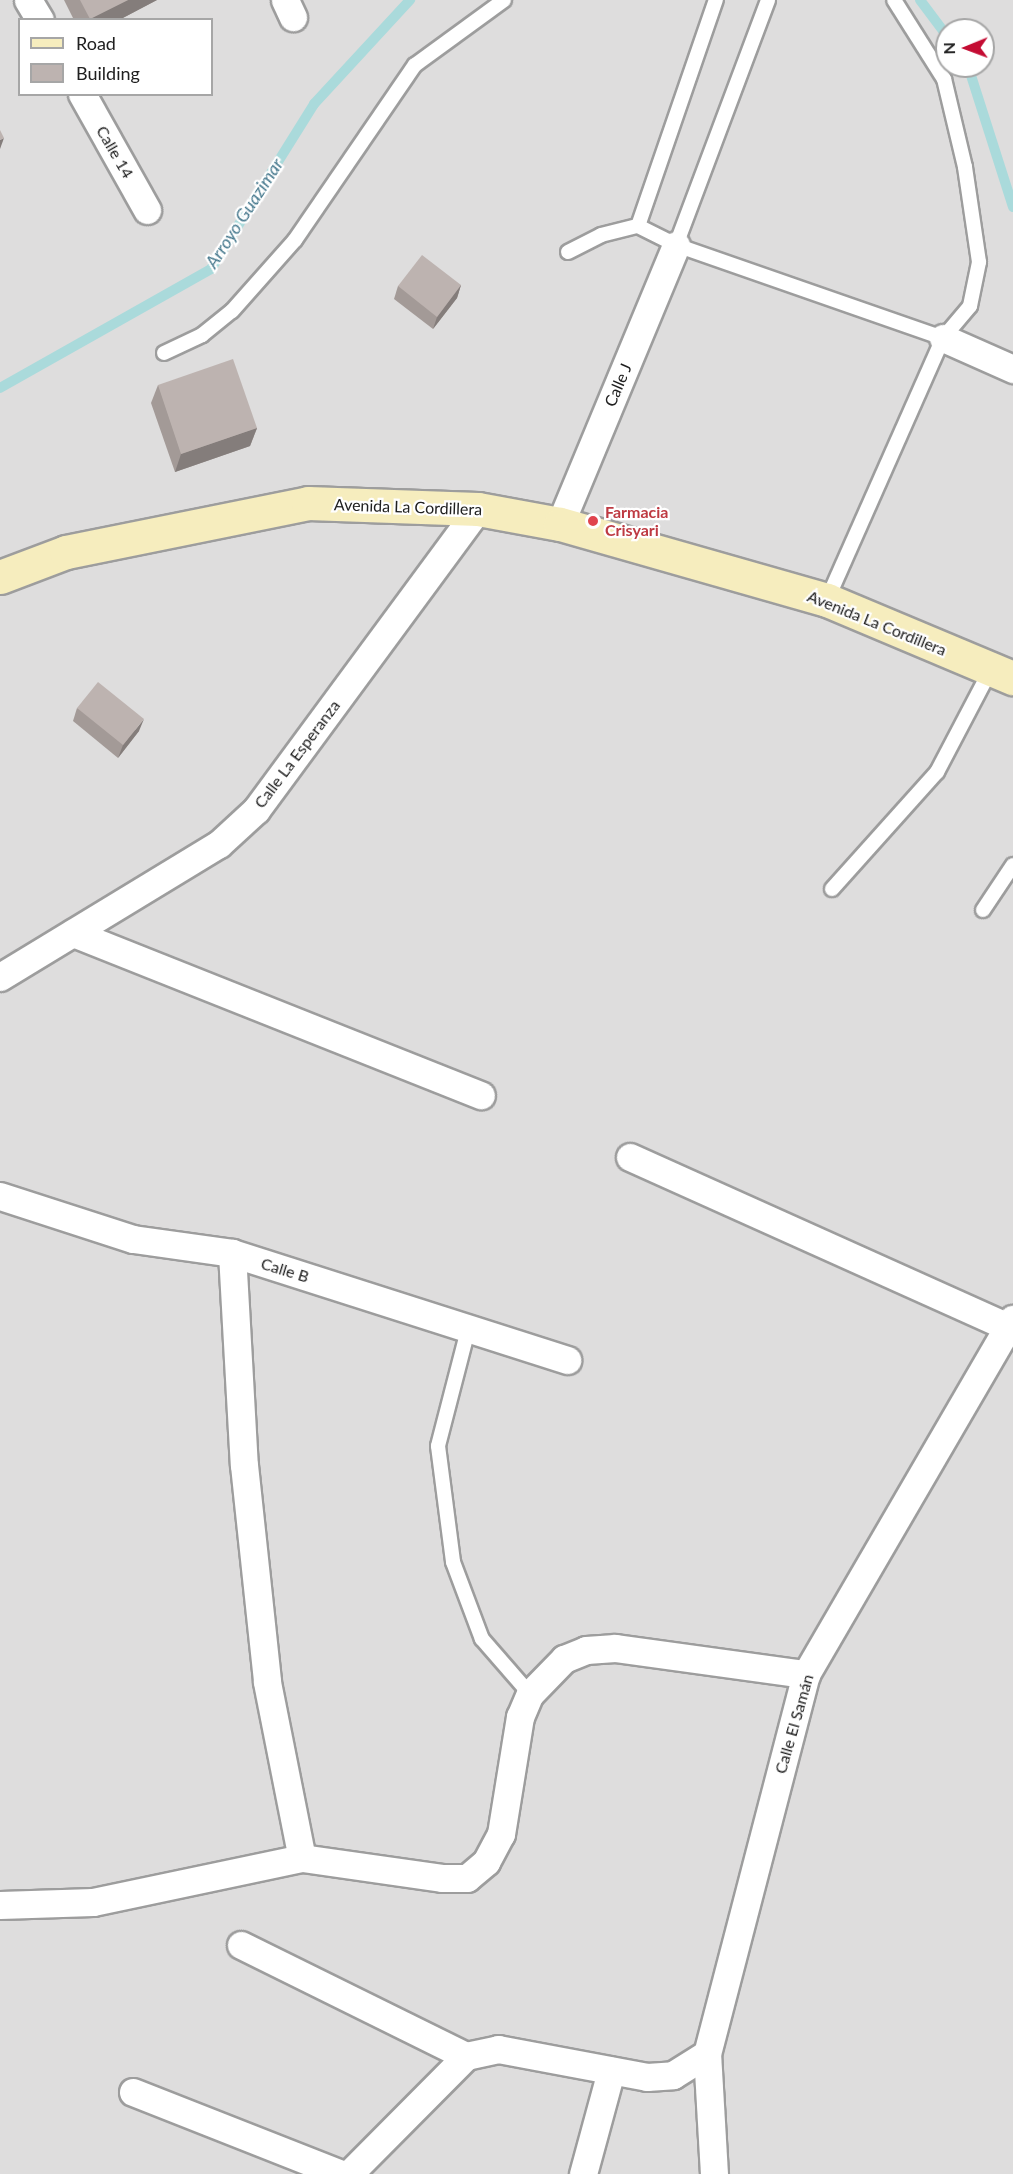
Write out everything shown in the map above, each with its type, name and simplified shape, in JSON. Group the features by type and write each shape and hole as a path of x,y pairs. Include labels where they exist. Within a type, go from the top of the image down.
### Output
{"main road":[{"name":"Avenida La Cordillera","path":"0,577 66,552 308,503 478,509 560,524 827,600 1002,673"}],"street":[{"path":"28,0 39,18"},
{"name":"Calle 14","path":"83,96 147,210"},
{"name":"Calle J","path":"560,524 676,245"},
{"path":"943,338 1013,369"},
{"name":"Calle La Esperanza","path":"0,977 219,844 256,810 478,509"},
{"path":"73,933 481,1095"},
{"path":"630,1156 1010,1323"},
{"name":"Calle B","path":"0,1196 133,1239 232,1253 469,1326 567,1360"},
{"path":"232,1253 244,1465 267,1682 302,1858"},
{"name":"Calle El Samán","path":"714,2174 707,2054 806,1674 1010,1323"},
{"path":"0,1905 93,1902 302,1858 442,1878 467,1878 486,1862 501,1834 520,1717 530,1694 564,1659 586,1650 615,1648 806,1674"},
{"path":"241,1945 466,2056"},
{"path":"349,2174 466,2056 498,2049 647,2077 673,2074 707,2054"},
{"path":"583,2174 611,2071"},
{"path":"133,2092 341,2174"}],"lane":[{"path":"164,353 202,335 232,311 295,240 415,65 504,0"},
{"path":"638,226 716,0"},
{"path":"676,245 768,0"},
{"path":"827,600 943,338 970,306 979,262 965,167 944,79 894,0"},
{"path":"568,252 601,235 638,226 676,245 943,338"},
{"path":"832,889 937,772 1002,673"},
{"path":"982,910 1013,865"},
{"path":"469,1326 438,1446 453,1562 482,1640 530,1694"}],"shaded area":[{"path":"0,0 1013,0 1013,2174 0,2174"}],"building":[{"path":"80,0 128,0 92,18 89,18"},
{"path":"422,255 461,285 437,317 398,286"},
{"path":"233,359 257,428 181,454 158,385"},
{"path":"98,682 144,719 123,745 77,708"}],"waterway":[{"name":"Arroyo Guazimar","path":"0,388 211,269 314,104 410,0"},
{"name":"Arroyo Guazimar","path":"920,0 935,20"},
{"name":"Arroyo Guazimar","path":"972,78 1013,207"}],"place":[{"name":"Farmacia Crisyari","path":"593,521"}]}
